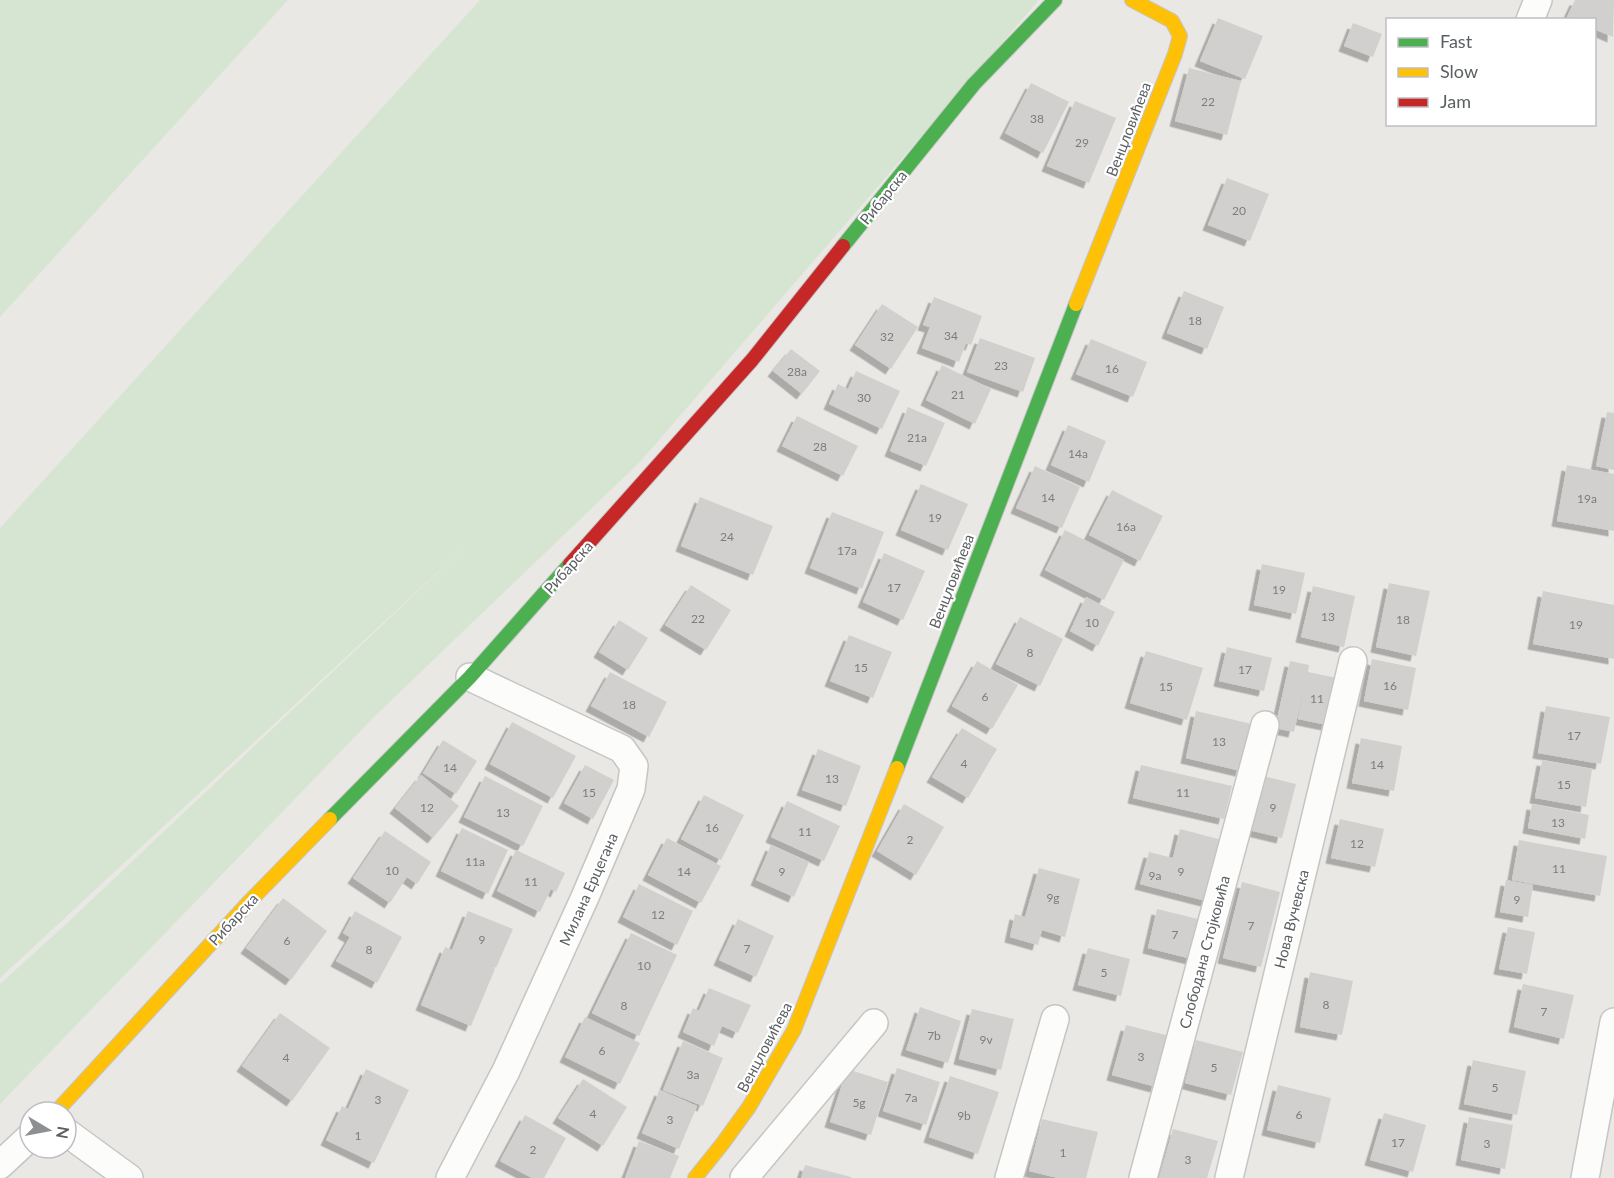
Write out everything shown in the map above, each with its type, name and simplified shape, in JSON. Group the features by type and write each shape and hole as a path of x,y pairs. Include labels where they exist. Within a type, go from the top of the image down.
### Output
{"street":[{"name":"Рибарска","path":"67,1100 249,902 470,677 752,360 974,84 1055,0"},
{"name":"Венцловићева","path":"695,1178 717,1154 746,1113 773,1071 794,1030 1034,410 1175,54 1180,36 1172,21 1132,0"},
{"path":"1531,18 1538,0"},
{"name":"Нова Вучевска","path":"1228,1178 1353,661"},
{"name":"Милана Ерцегана","path":"450,1178 506,1071 585,897 631,789 634,766 621,749 470,677"},
{"name":"Слободана Стојковића","path":"1143,1178 1265,725"},
{"path":"1009,1178 1055,1019"},
{"path":"1585,1178 1614,1022"},
{"path":"744,1178 874,1023"},
{"path":"78,1141 129,1178"},
{"path":"0,1165 18,1148"}],"green space":[{"path":"0,0 288,0 0,317"},
{"path":"480,0 1039,0 640,462 375,716 0,1104 0,984 468,544 0,978 0,528"}],"building":[{"path":"1575,0 1614,0 1613,37 1596,30 1596,18 1567,17"},
{"path":"1218,18 1263,36 1245,79 1200,61"},
{"path":"1353,23 1382,34 1373,57 1344,46"},
{"path":"1189,68 1241,81 1227,135 1175,121"},
{"path":"1031,83 1069,102 1043,153 1005,133"},
{"path":"1075,101 1116,118 1089,183 1047,166"},
{"path":"1227,178 1269,194 1250,241 1208,225"},
{"path":"1184,291 1224,307 1207,349 1167,333"},
{"path":"934,297 982,316 971,345 966,343 959,362 922,348 930,327 923,325"},
{"path":"882,304 918,327 891,369 855,345"},
{"path":"980,338 1035,358 1023,392 967,372"},
{"path":"1091,339 1147,362 1133,397 1076,374"},
{"path":"791,349 820,371 802,394 773,371"},
{"path":"942,365 991,389 975,424 926,400"},
{"path":"856,371 900,391 882,429 829,404 838,384 848,389"},
{"path":"908,407 945,423 926,466 890,451"},
{"path":"1607,412 1614,413 1614,470 1596,466"},
{"path":"797,416 858,446 843,476 782,446"},
{"path":"1068,425 1106,441 1089,482 1051,465"},
{"path":"1567,465 1614,474 1614,531 1557,521"},
{"path":"1035,466 1080,487 1062,528 1016,508"},
{"path":"921,484 968,504 948,550 901,530"},
{"path":"1112,490 1163,516 1140,561 1089,535"},
{"path":"700,497 773,526 753,575 681,546"},
{"path":"832,512 884,532 862,589 810,568"},
{"path":"1065,530 1124,560 1104,600 1045,570"},
{"path":"884,553 925,571 903,620 863,602"},
{"path":"1262,564 1305,573 1296,614 1254,605"},
{"path":"1389,583 1430,591 1416,656 1376,647"},
{"path":"691,585 731,610 706,650 665,625"},
{"path":"1313,586 1355,596 1344,647 1301,637"},
{"path":"1543,591 1614,605 1614,659 1533,644"},
{"path":"1086,597 1115,612 1098,646 1070,631"},
{"path":"1020,617 1063,639 1040,686 996,664"},
{"path":"619,620 648,638 628,670 599,652"},
{"path":"849,635 892,652 873,698 830,681"},
{"path":"1227,647 1272,658 1264,691 1219,681"},
{"path":"1146,651 1203,668 1187,720 1130,703"},
{"path":"1372,659 1416,668 1408,710 1364,701"},
{"path":"977,661 1018,685 992,729 952,706"},
{"path":"1290,661 1309,665 1308,672 1337,678 1327,725 1298,719 1304,688 1294,732 1275,728"},
{"path":"610,672 667,702 649,737 591,706"},
{"path":"1546,706 1610,717 1601,764 1538,753"},
{"path":"1196,711 1252,724 1241,771 1186,758"},
{"path":"512,722 576,756 553,798 490,764"},
{"path":"962,728 997,749 968,798 932,777"},
{"path":"1361,738 1402,746 1394,791 1352,783"},
{"path":"443,740 477,761 456,794 423,773"},
{"path":"818,749 861,766 846,806 802,790"},
{"path":"1542,760 1592,769 1586,807 1535,798"},
{"path":"585,765 614,780 593,819 564,803"},
{"path":"1141,765 1232,786 1224,819 1133,798"},
{"path":"421,775 459,806 433,838 395,808"},
{"path":"485,776 543,806 523,846 464,817"},
{"path":"1263,776 1296,784 1282,838 1249,830"},
{"path":"704,795 744,815 721,860 681,839"},
{"path":"787,801 840,826 824,861 771,837"},
{"path":"904,804 944,827 916,875 877,851"},
{"path":"1532,804 1589,815 1585,839 1528,828"},
{"path":"1340,819 1384,829 1375,867 1331,858"},
{"path":"462,828 508,850 488,894 441,871"},
{"path":"1180,829 1226,841 1210,902 1140,884 1149,852 1173,858"},
{"path":"385,831 431,862 417,884 407,877 390,903 353,878"},
{"path":"667,838 721,866 701,903 648,875"},
{"path":"1519,840 1607,856 1600,896 1512,880"},
{"path":"771,845 809,862 794,897 756,880"},
{"path":"516,850 565,873 556,892 551,889 540,912 497,891"},
{"path":"1039,868 1080,879 1065,937 1042,930 1038,945 1010,937 1015,914 1025,917"},
{"path":"1506,880 1533,885 1528,917 1500,912"},
{"path":"1242,882 1280,892 1261,967 1223,958"},
{"path":"639,884 693,911 677,945 623,917"},
{"path":"283,898 327,931 291,980 246,948"},
{"path":"1157,909 1202,920 1192,959 1148,948"},
{"path":"355,911 402,937 377,983 336,961 350,937 343,933"},
{"path":"468,911 513,929 496,968 489,965 495,969 471,1026 421,1005 445,947 452,950"},
{"path":"738,919 774,936 756,977 719,960"},
{"path":"1508,927 1535,932 1527,974 1499,969"},
{"path":"631,933 677,955 639,1036 592,1013"},
{"path":"1088,948 1130,959 1121,996 1078,985"},
{"path":"1310,972 1353,981 1342,1035 1300,1027"},
{"path":"1523,984 1574,995 1564,1039 1514,1027"},
{"path":"709,988 751,1005 738,1033 722,1026 714,1046 683,1032 693,1008 699,1011"},
{"path":"920,1007 961,1021 948,1063 906,1050"},
{"path":"972,1009 1014,1019 1001,1070 959,1059"},
{"path":"280,1013 330,1048 292,1101 242,1066"},
{"path":"585,1017 640,1043 620,1084 565,1057"},
{"path":"1126,1025 1170,1036 1156,1087 1112,1075"},
{"path":"1196,1040 1243,1052 1231,1095 1185,1083"},
{"path":"683,1041 723,1058 703,1106 663,1090"},
{"path":"1473,1060 1526,1071 1517,1115 1464,1104"},
{"path":"897,1068 940,1082 926,1125 883,1111"},
{"path":"366,1069 409,1090 374,1163 326,1140 342,1106 348,1109"},
{"path":"847,1069 888,1082 871,1135 830,1122"},
{"path":"950,1076 999,1092 978,1154 929,1137"},
{"path":"583,1079 627,1107 603,1146 558,1118"},
{"path":"1278,1085 1331,1098 1320,1143 1267,1130"},
{"path":"660,1090 697,1106 679,1149 642,1133"},
{"path":"1384,1113 1426,1125 1413,1172 1370,1160"},
{"path":"525,1115 566,1138 544,1178 532,1178 500,1161"},
{"path":"1469,1117 1513,1125 1505,1169 1461,1160"},
{"path":"1042,1119 1098,1132 1086,1178 1058,1178 1029,1171"},
{"path":"1173,1129 1218,1141 1207,1178 1159,1178"},
{"path":"639,1141 679,1156 670,1178 625,1178"},
{"path":"805,1165 851,1177 851,1178 801,1178"}],"traffic: fast":[{"path":"843,246 974,84 1055,0"},
{"path":"897,768 1076,304"},
{"path":"330,819 470,677 570,564"}],"traffic: slow":[{"path":"1076,304 1175,54 1180,36 1172,21 1132,0"},
{"path":"695,1178 749,1107 794,1030 897,768"},
{"path":"67,1100 249,902 330,819"}],"traffic: jam":[{"path":"570,564 752,360 843,246"}]}
